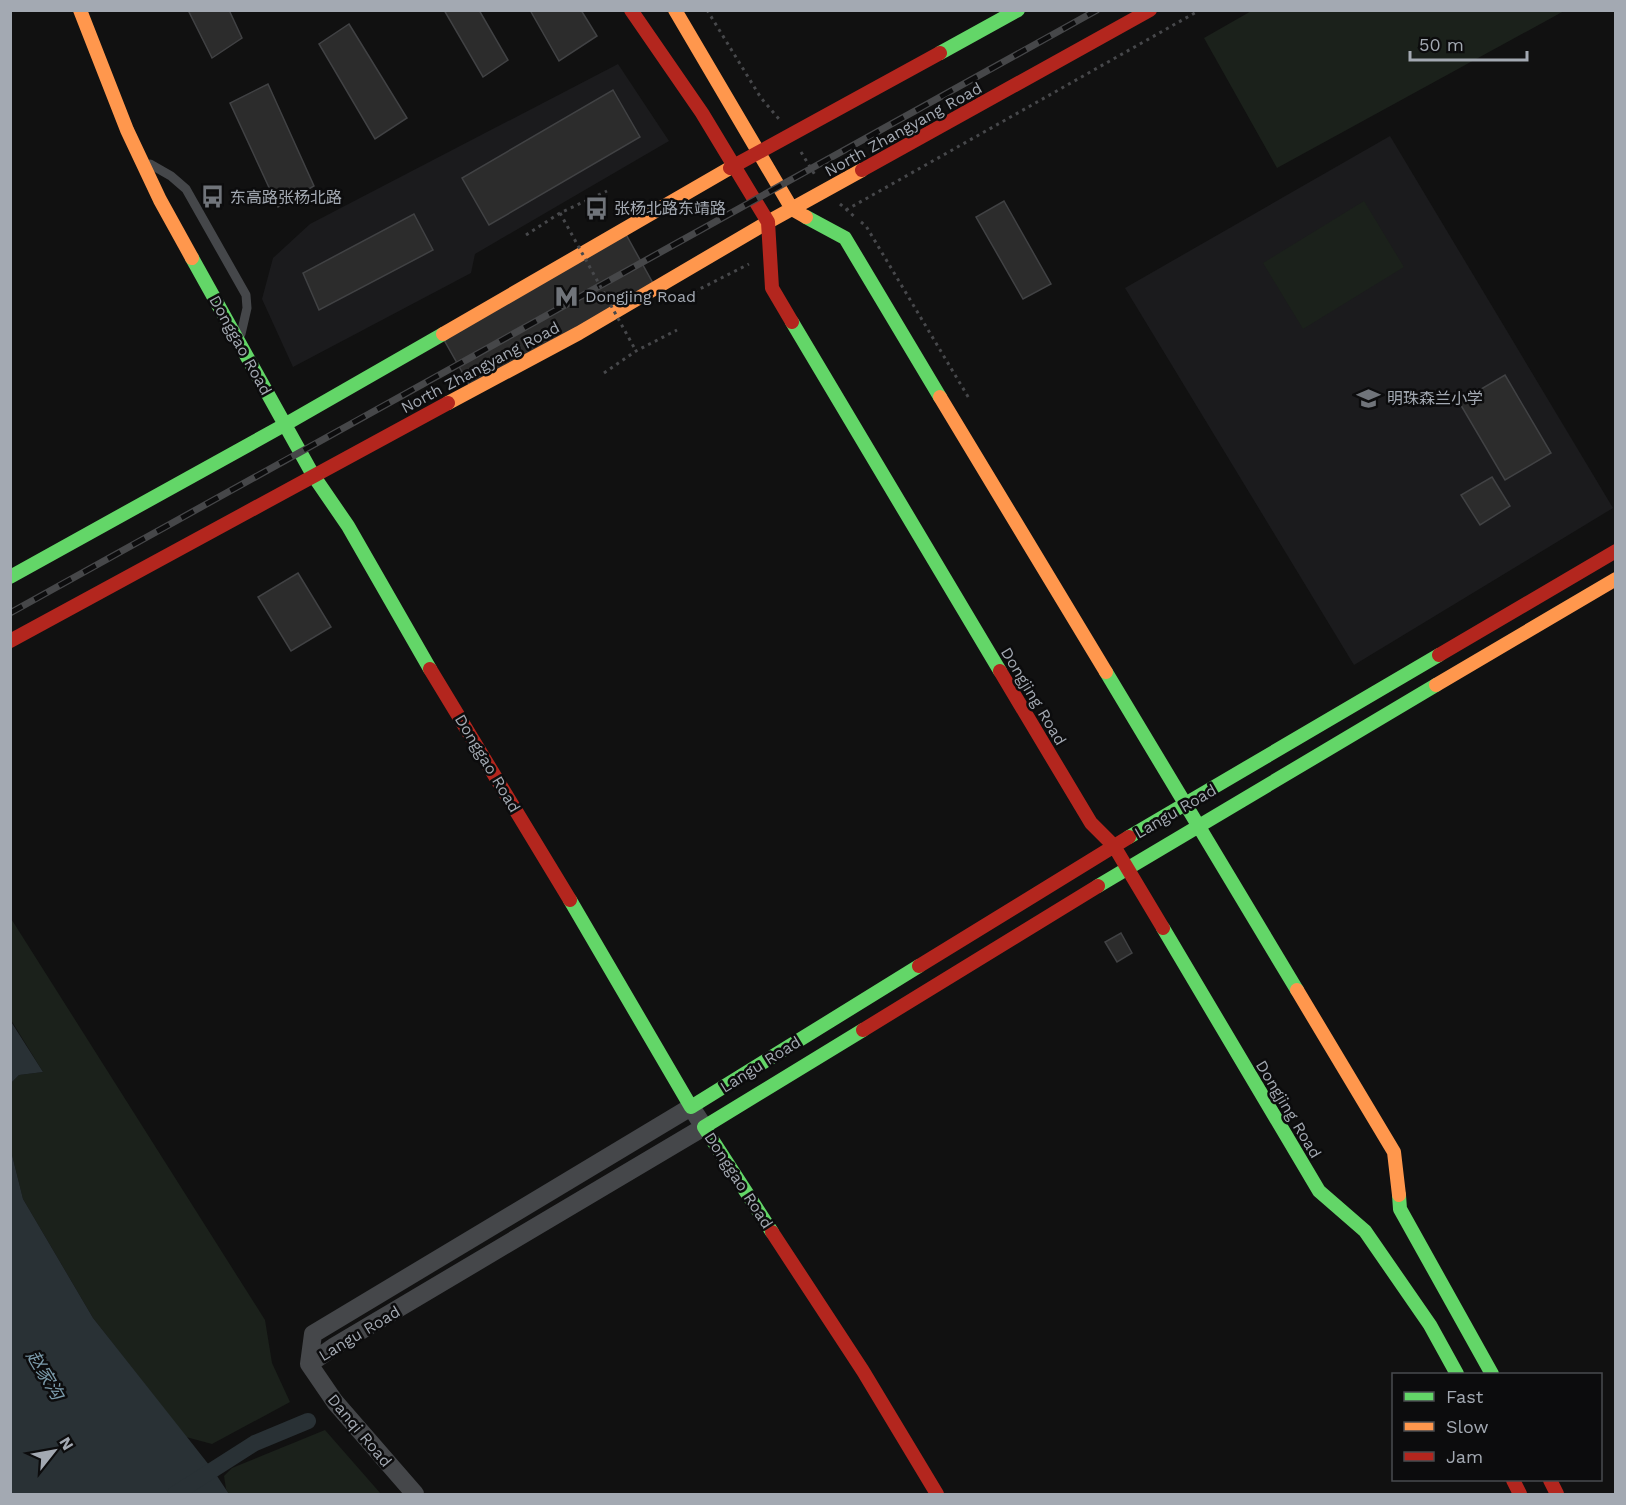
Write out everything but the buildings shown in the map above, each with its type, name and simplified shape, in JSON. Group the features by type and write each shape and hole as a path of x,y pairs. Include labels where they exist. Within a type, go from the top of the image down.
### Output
{"main road":[{"name":"Donggao Road","path":"80,10 127,130 160,200 313,475 348,526 400,619 519,812 691,1107"},
{"name":"Dongjing Road","path":"631,10 702,113 768,222 772,288 1091,823 1114,846 1128,868 1319,1191 1365,1231 1430,1325 1456,1373"},
{"path":"642,10 702,113"},
{"path":"675,10 792,209 845,238 1199,825 1394,1152 1400,1209 1491,1373"},
{"path":"10,577 286,424 734,166 1018,10"},
{"name":"North Zhangyang Road","path":"10,641 579,333 768,222 1150,10"},
{"name":"Langu Road","path":"691,1107 1114,846 1616,551"},
{"name":"Langu Road","path":"704,1127 1199,825 1616,579"},
{"name":"Donggao Road","path":"704,1127 863,1371 937,1494"}],"street":[{"name":"Donggao Road","path":"691,1107 704,1127"},
{"name":"Langu Road","path":"309,1364 313,1334 691,1107"},
{"name":"Langu Road","path":"309,1364 704,1127"},
{"name":"Danqi Road","path":"309,1364 335,1402 415,1494"}],"lane":[{"path":"140,158 171,176 186,189 246,296 247,308 239,342"}],"path":[{"path":"526,235 561,213 607,191"},
{"path":"561,213 636,351"},
{"path":"604,373 636,351 677,330"}],"shaded area":[{"path":"1253,10 1564,11 1277,168 1204,38"},
{"path":"618,64 669,141 475,254 471,273 293,367 262,299 273,258 310,224"},
{"name":"明珠森兰小学","path":"1390,136 1613,508 1354,665 1125,288"},
{"path":"1364,201 1404,267 1303,329 1263,263"},
{"path":"10,917 265,1320 272,1363 290,1402 212,1444 186,1437 93,1318 23,1199 11,1151 11,1083 19,1075 43,1072 11,1020"},
{"path":"325,1430 381,1494 229,1494 224,1476 232,1468"}],"water":[{"path":"10,1020 43,1072 19,1075 11,1083"},
{"name":"赵家沟","path":"11,1151 23,1199 93,1318 213,1470 229,1494 11,1494"}],"waterway":[{"path":"175,1494 255,1443 308,1421"}],"railway":[{"path":"10,613 1097,10"}],"traffic: fast":[{"path":"940,53 1018,10"},
{"path":"806,217 845,238 940,397"},
{"path":"192,258 313,475 348,526 430,669"},
{"path":"792,322 1000,671"},
{"path":"10,577 443,334"},
{"path":"1129,837 1439,655"},
{"path":"1106,672 1297,990"},
{"path":"1098,886 1436,685"},
{"path":"570,900 691,1107 919,966"},
{"path":"1163,928 1319,1191 1365,1231 1430,1325 1456,1373"},
{"path":"772,1232 704,1127 863,1030"},
{"path":"1399,1195 1400,1209 1491,1373"}],"traffic: slow":[{"path":"80,10 127,130 160,200 192,258"},
{"path":"675,10 792,209 806,217"},
{"path":"443,334 730,168"},
{"path":"448,403 579,333 768,222 862,170"},
{"path":"940,397 1106,672"},
{"path":"1436,685 1616,579"},
{"path":"1297,990 1394,1152 1399,1195"}],"traffic: jam":[{"path":"631,10 702,113 768,222 772,288 792,322"},
{"path":"862,170 1150,10"},
{"path":"730,168 940,53"},
{"path":"10,641 448,403"},
{"path":"1439,655 1616,551"},
{"path":"430,669 570,900"},
{"path":"1000,671 1091,823 1114,846 1163,928"},
{"path":"919,966 1129,837"},
{"path":"863,1030 1098,886"},
{"path":"772,1232 863,1371 937,1494"},
{"path":"1514,1481 1520,1494"},
{"path":"1550,1481 1557,1494"}],"place":[{"name":"东高路张杨北路","path":"212,197"},
{"name":"张杨北路东靖路","path":"596,208"},
{"name":"Dongjing Road","path":"567,296"},
{"name":"明珠森兰小学","path":"1369,398"}]}
